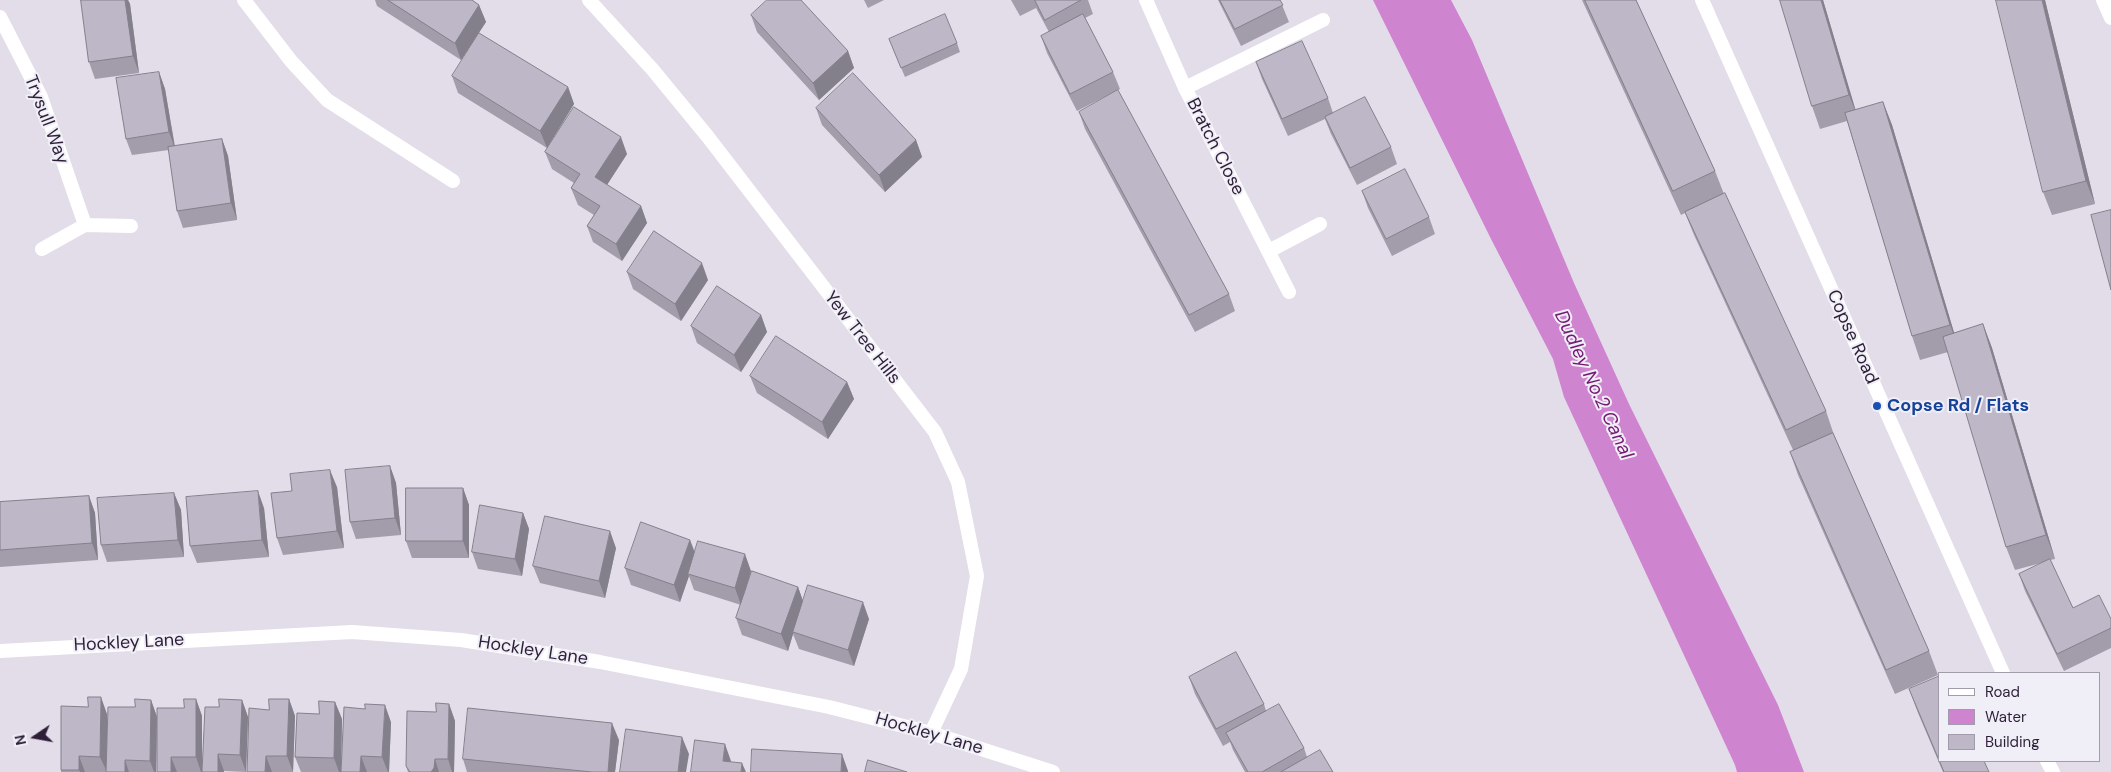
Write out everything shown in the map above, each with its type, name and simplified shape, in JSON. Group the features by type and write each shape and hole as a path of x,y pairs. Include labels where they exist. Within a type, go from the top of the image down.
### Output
{"street":[{"path":"244,0 291,61 327,100 453,182"},
{"name":"Yew Tree Hills","path":"588,0 653,70 708,137 935,432 958,482 977,576 961,669 931,733"},
{"name":"Bratch Close","path":"1146,0 1185,88 1290,292"},
{"name":"Copse Road","path":"1702,0 2003,672"},
{"path":"2103,0 2111,18"},
{"name":"Trysull Way","path":"0,17 41,97 85,225"},
{"path":"1185,88 1323,20"},
{"path":"1269,250 1320,224"},
{"path":"42,249 85,225 131,226"},
{"name":"Hockley Lane","path":"0,651 352,632 461,640 694,679 829,707 931,733 1053,772"}],"water":[{"name":"Dudley No.2 Canal","path":"1373,0 1451,0 1472,40 1574,283 1629,404 1778,705 1804,772 1737,772 1564,397 1553,359 1491,239"}],"building":[{"path":"81,0 125,0 133,56 89,62"},
{"path":"388,0 472,0 479,5 455,43"},
{"path":"767,0 801,0 848,51 813,83 751,15"},
{"path":"1035,0 1081,0 1045,20"},
{"path":"1220,0 1280,0 1283,5 1235,29"},
{"path":"1585,0 1636,0 1715,171 1673,191"},
{"path":"1780,0 1821,0 1849,95 1812,106"},
{"path":"1996,0 2042,0 2086,181 2043,192"},
{"path":"945,14 957,43 901,68 889,39"},
{"path":"1083,14 1113,72 1070,94 1041,36"},
{"path":"479,33 568,87 540,131 452,76"},
{"path":"1302,41 1328,98 1282,119 1256,62"},
{"path":"159,72 169,132 126,139 116,78"},
{"path":"853,73 916,140 879,175 816,108"},
{"path":"1118,90 1229,294 1189,315 1079,112"},
{"path":"1365,97 1391,147 1350,168 1325,117"},
{"path":"1883,102 1950,325 1912,336 1845,113"},
{"path":"574,107 621,137 595,177 641,206 616,244 587,226 600,206 571,188 580,174 545,152"},
{"path":"222,139 231,203 177,211 168,147"},
{"path":"1405,169 1429,217 1386,239 1362,191"},
{"path":"1725,193 1826,411 1786,430 1685,212"},
{"path":"2111,210 2111,290 2091,215"},
{"path":"654,231 702,263 675,304 627,272"},
{"path":"717,286 761,315 734,355 691,326"},
{"path":"1983,324 2046,535 2006,547 1943,337"},
{"path":"776,336 847,382 822,422 750,376"},
{"path":"1833,433 1929,651 1886,670 1790,452"},
{"path":"390,466 395,518 350,522 345,470"},
{"path":"330,470 337,531 277,538 271,493 292,491 290,474"},
{"path":"406,488 463,488 463,541 406,541"},
{"path":"258,491 262,540 190,546 186,497"},
{"path":"174,493 178,540 101,545 97,498"},
{"path":"89,496 92,543 0,550 0,502"},
{"path":"480,505 523,513 515,559 472,552"},
{"path":"545,516 610,531 599,581 533,566"},
{"path":"641,522 690,540 674,585 625,568"},
{"path":"698,541 745,554 735,588 688,574"},
{"path":"2050,559 2073,608 2099,595 2111,619 2111,628 2057,654 2019,574"},
{"path":"752,571 798,587 781,634 736,618"},
{"path":"808,585 863,602 848,650 793,632"},
{"path":"1236,652 1264,704 1216,729 1189,677"},
{"path":"1938,677 1938,758 1909,689"},
{"path":"88,697 101,697 100,757 79,756 79,770 61,770 61,706 88,707"},
{"path":"135,699 151,700 150,761 125,760 125,772 106,772 108,707 135,707"},
{"path":"184,699 196,699 196,757 171,757 171,772 157,772 157,708 184,708"},
{"path":"219,699 242,700 240,755 218,754 218,772 202,772 205,707 219,707"},
{"path":"269,699 289,699 287,756 266,756 265,772 247,772 249,708 269,710"},
{"path":"319,701 335,702 334,758 295,757 297,713 319,714"},
{"path":"436,703 449,704 448,759 435,759 434,768 431,772 410,772 406,766 407,711 436,712"},
{"path":"365,704 385,705 382,757 361,756 360,772 341,772 344,707 365,709"},
{"path":"1279,704 1304,748 1262,772 1248,772 1226,733"},
{"path":"468,708 612,723 608,772 463,759"},
{"path":"626,729 682,737 678,772 620,772"},
{"path":"695,740 725,744 723,761 742,763 741,772 691,772"},
{"path":"752,749 842,754 841,772 751,772"},
{"path":"1320,750 1333,772 1281,772"},
{"path":"868,760 907,772 865,772"},
{"path":"1940,762 1984,762 1989,772 1944,772"}],"place":[{"name":"Copse Rd / Flats","path":"1877,406"}]}
